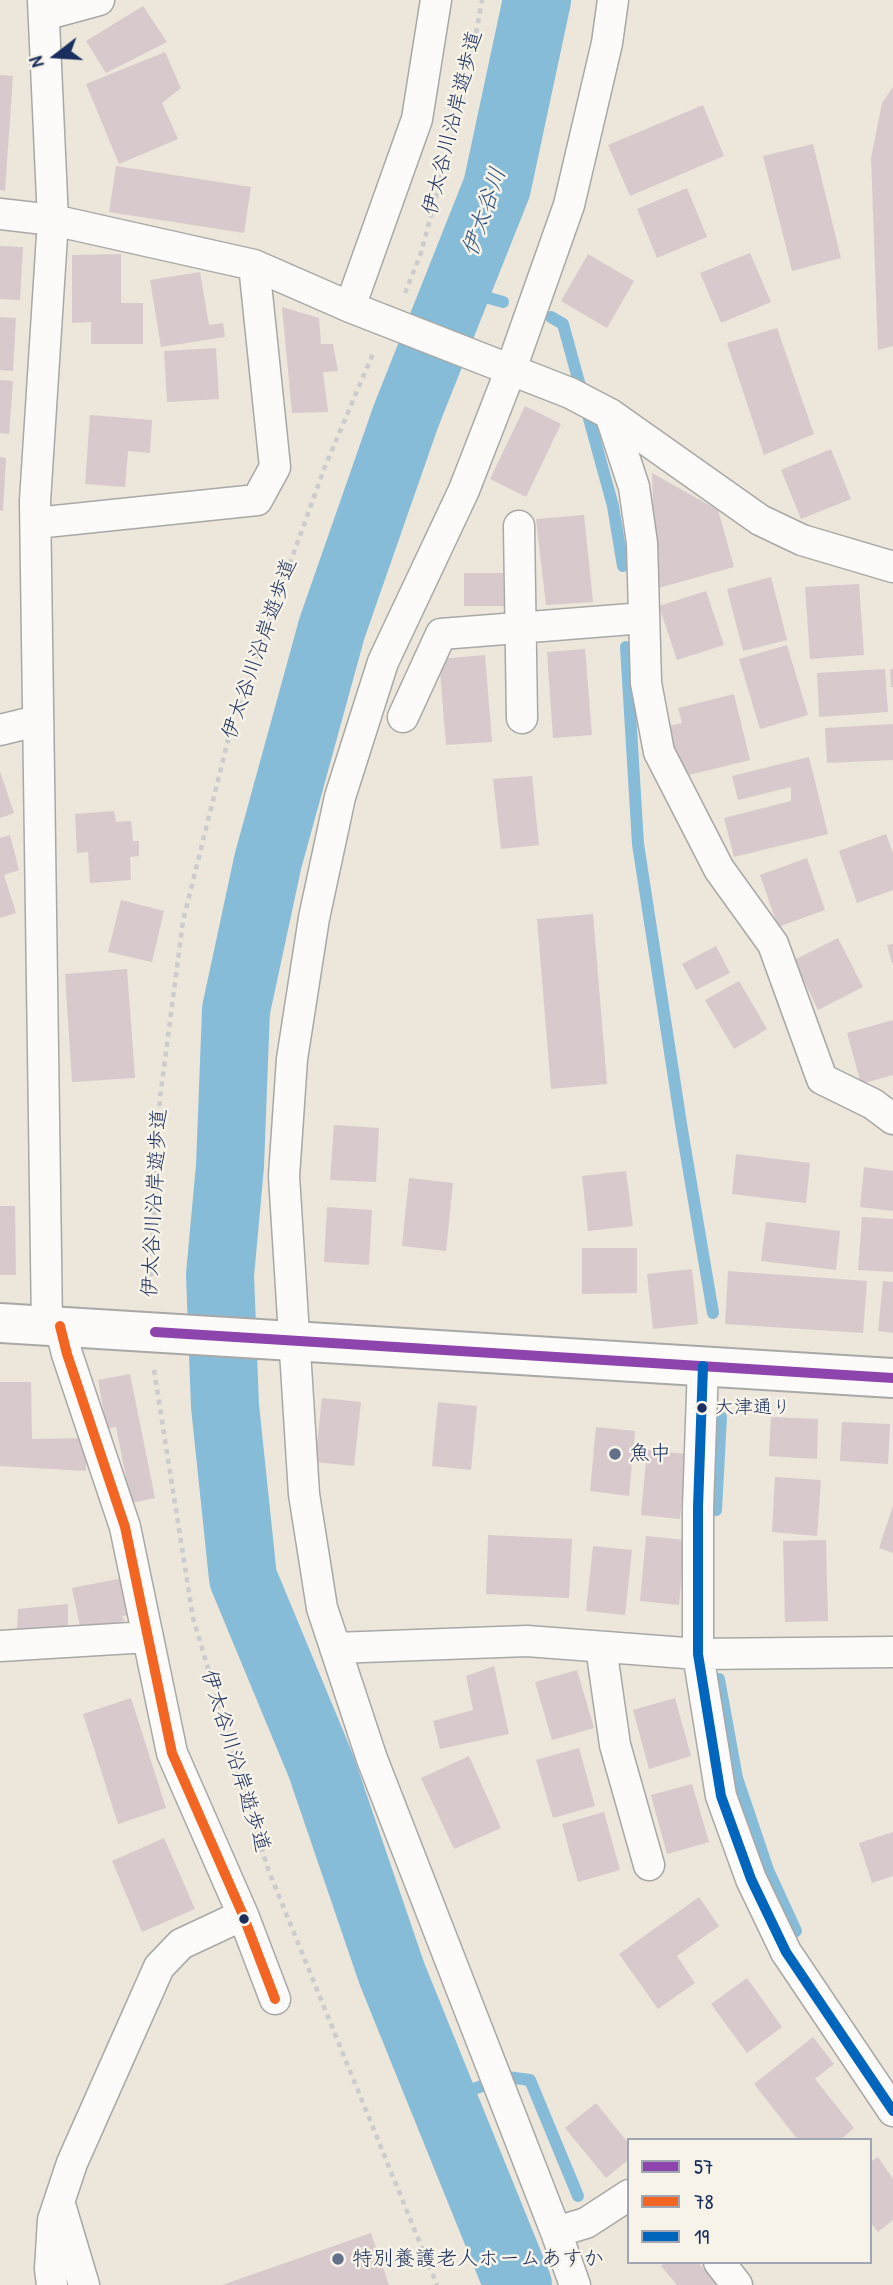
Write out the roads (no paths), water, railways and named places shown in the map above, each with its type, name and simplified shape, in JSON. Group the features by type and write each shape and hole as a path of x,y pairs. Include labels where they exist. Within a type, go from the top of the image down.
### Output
{"main road":[{"path":"0,1323 893,1378"}],"street":[{"path":"99,0 43,8 53,220 36,523 37,721 53,1326 67,1354 125,1527 172,1753 243,1914 275,1999"},
{"path":"350,307 417,119 436,0"},
{"path":"575,2285 372,1759 322,1608 304,1494 289,1341 284,1176 292,1059 314,918 340,797 383,662 464,490 504,367 569,205 607,43 613,0"},
{"path":"0,214 53,220 254,265 350,307 590,403 760,520 802,540 893,567"},
{"path":"36,523 257,500 275,467 254,265"},
{"path":"590,403 634,487 642,543 646,683 659,752 719,869 773,944 822,1079 873,1104 893,1119"},
{"path":"519,526 522,718"},
{"path":"403,716 441,634 645,618"},
{"path":"0,730 37,721"},
{"path":"703,1366 698,1507 698,1654 721,1796 751,1879 786,1952 893,2111"},
{"path":"0,1646 149,1637"},
{"path":"335,1648 527,1642 698,1654 893,1652"},
{"path":"601,1647 615,1745 649,1865"},
{"path":"52,2285 50,2269 53,2220 72,2163 159,1967 181,1944 243,1914"},
{"path":"556,2232 586,2223 627,2196"},
{"path":"59,2202 84,2285"},
{"path":"721,2264 737,2285"}],"waterway":[{"name":"伊太谷川","path":"518,2285 392,1974 321,1766 243,1578 225,1406 220,1275 230,1166 236,1010 268,861 332,628 406,416 497,187 537,0"},
{"path":"457,289 503,302"},
{"path":"551,317 563,324 613,506 623,566"},
{"path":"626,647 638,844 713,1313"},
{"path":"716,1510 721,1417"},
{"path":"719,1679 737,1778 768,1870 796,1931"},
{"path":"507,2077 530,2080 578,2196"},
{"path":"442,2100 485,2085"}],"place":[{"name":"大津通り","path":"702,1408"},
{"name":"魚中","path":"615,1454"},
{"name":"特別養護老人ホームあすか","path":"338,2259"}]}
